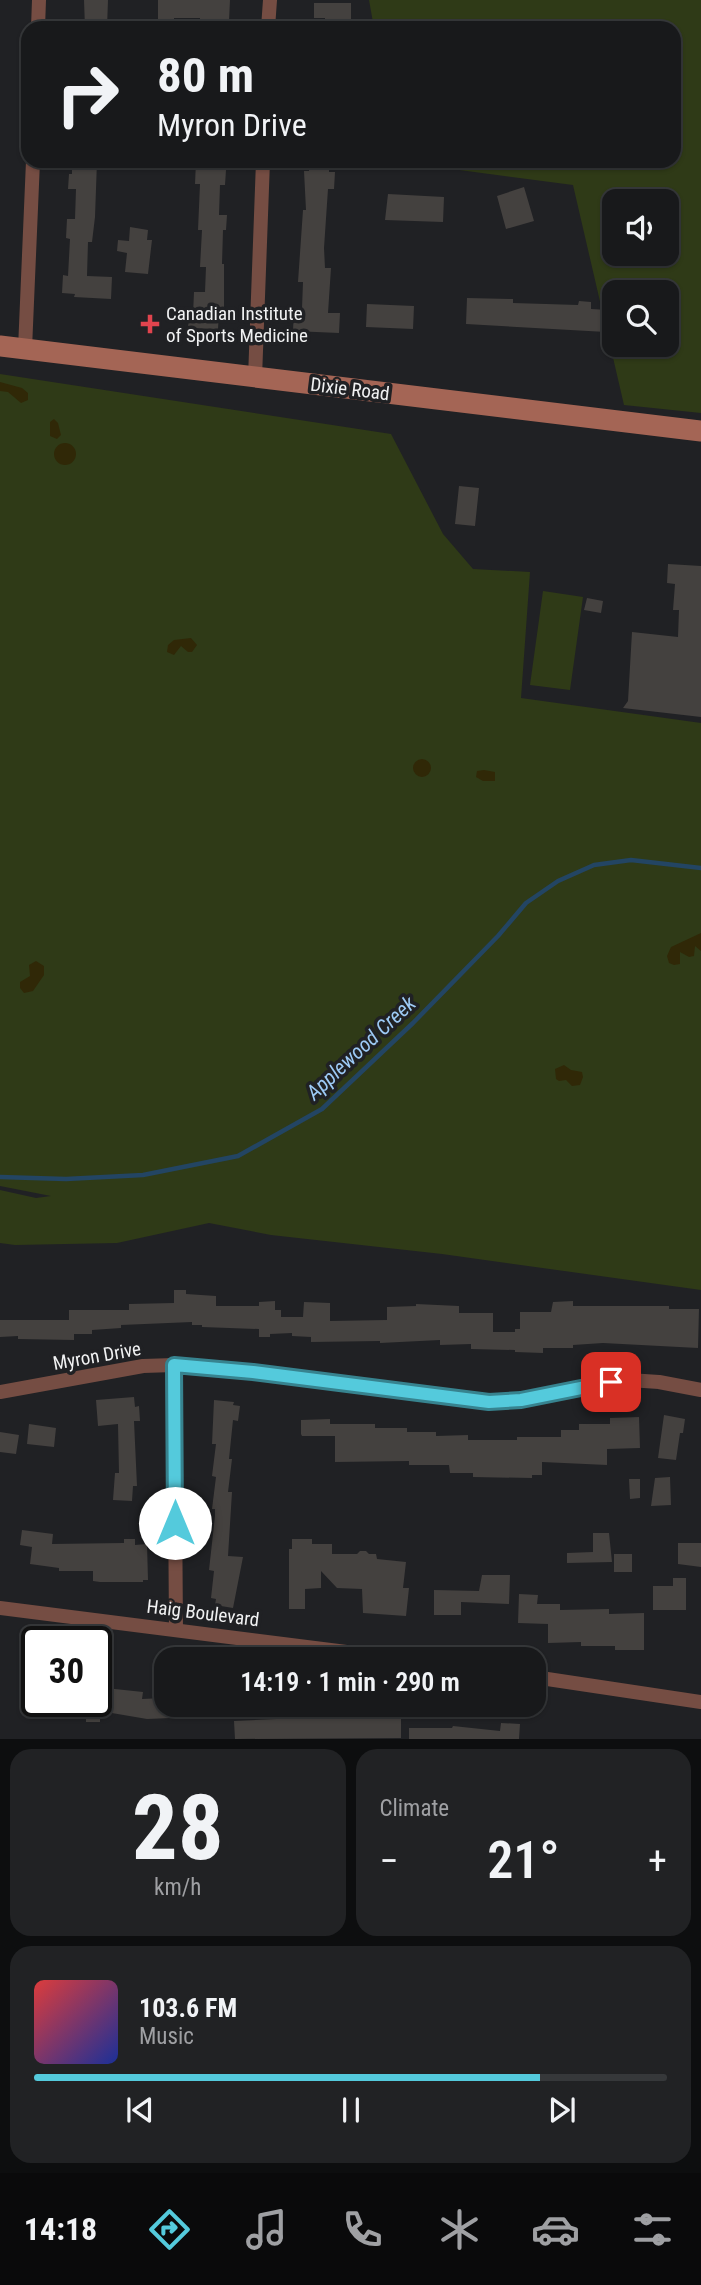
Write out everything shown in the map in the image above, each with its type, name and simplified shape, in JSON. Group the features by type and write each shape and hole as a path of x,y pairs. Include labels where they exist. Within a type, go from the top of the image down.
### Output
{"main road":[{"name":"Dixie Road","path":"0,346 701,431"}],"street":[{"path":"38,21 39,0"},
{"path":"268,21 270,0"},
{"path":"25,349 33,168"},
{"path":"255,378 263,168"},
{"path":"174,1365 176,1629"},
{"name":"Myron Drive","path":"0,1392 143,1366 174,1365 253,1372 489,1402 521,1400 593,1384 629,1380 659,1382 701,1390"},
{"name":"Haig Boulevard","path":"0,1608 312,1647"},
{"path":"546,1679 701,1702"}],"green space":[{"path":"369,0 701,0 701,413 624,405 613,357 679,357 679,280 602,280 602,310 573,185 445,168 681,168 681,21 373,21"},
{"path":"0,374 391,434 443,534 473,569 530,572 521,698 701,723 701,1290 442,1254 271,1235 209,1223 117,1243 0,1243 0,1190 36,1198 51,1196 0,1186"},
{"path":"543,591 583,597 570,690 530,685"}],"sand":[{"path":"0,382 22,388 28,393 28,400 21,403 8,392 0,391"},
{"path":"54,419 61,435 57,439 50,436 50,422"},
{"path":"65,443 73,446 76,454 73,462 65,465 57,462 54,454 57,446"},
{"path":"191,638 197,645 192,652 181,646 174,655 167,652 168,645 174,640"},
{"path":"422,759 428,762 431,768 428,774 422,777 416,774 413,768 416,762"},
{"path":"477,771 495,772 495,781 483,781 476,777"},
{"path":"701,933 701,951 695,946 694,956 689,957 680,952 680,964 669,963 667,956 671,947"},
{"path":"36,961 44,966 44,975 33,991 24,993 20,982 30,976 29,965"},
{"path":"564,1065 571,1070 582,1072 580,1085 572,1086 566,1080 556,1079 555,1069"}],"building":[{"path":"84,0 108,0 107,21 85,21"},
{"path":"158,0 230,0 229,21 174,18 174,21 158,21"},
{"path":"314,3 351,3 351,21 325,21 325,18 314,18"},
{"path":"72,168 97,168 95,217 92,242 88,242 87,276 112,277 111,299 74,297 75,294 62,293 63,275 68,276 70,239 66,238 67,219 75,219 76,189 68,189 69,174 72,174"},
{"path":"196,168 226,170 225,185 220,185 219,215 227,215 226,230 223,230 224,311 219,311 218,329 188,328 189,315 193,315 194,292 205,292 206,267 200,267 202,230 198,230 200,184 195,184"},
{"path":"309,168 329,168 329,172 335,172 334,189 328,189 324,248 325,268 331,268 328,313 340,313 339,333 293,331 294,307 302,308 303,282 298,282 303,210 306,210 304,171 309,171"},
{"path":"524,187 534,221 506,229 497,196"},
{"path":"388,194 444,197 443,222 385,220"},
{"path":"130,227 148,230 147,240 152,240 148,274 125,272 127,253 117,251 118,240 129,241"},
{"path":"467,298 513,299 513,303 578,305 579,301 591,302 591,309 602,310 602,332 466,324"},
{"path":"367,304 414,306 413,329 366,327"},
{"path":"459,486 479,488 475,526 455,524"},
{"path":"668,564 701,566 701,717 623,708 628,701 632,632 678,637 679,610 673,610 675,584 667,583"},
{"path":"587,598 603,601 601,613 584,610"},
{"path":"174,1290 186,1290 186,1294 216,1296 216,1306 259,1306 259,1302 275,1301 275,1310 281,1310 281,1317 303,1317 304,1302 330,1303 330,1321 387,1320 387,1307 416,1304 459,1306 459,1313 493,1313 493,1332 515,1332 515,1329 520,1329 520,1312 551,1312 553,1302 573,1301 573,1306 669,1306 669,1309 699,1309 698,1348 603,1343 573,1345 573,1348 543,1348 543,1353 471,1349 471,1344 440,1345 440,1340 311,1342 311,1337 292,1336 292,1333 259,1337 259,1329 202,1327 192,1325 192,1322 121,1325 121,1328 92,1330 92,1334 74,1334 74,1340 0,1337 0,1320 69,1320 69,1310 129,1310 129,1304 174,1303"},
{"path":"134,1397 135,1407 139,1406 140,1421 134,1421 137,1486 133,1486 132,1501 113,1500 115,1473 119,1473 118,1424 98,1426 96,1400"},
{"path":"214,1400 234,1402 233,1405 240,1406 238,1421 233,1420 229,1459 232,1459 228,1492 232,1492 228,1556 243,1557 233,1608 215,1605 216,1599 211,1598 214,1571 209,1570 216,1477 212,1476 216,1444 212,1444"},
{"path":"664,1415 685,1419 676,1460 658,1458"},
{"path":"639,1417 640,1448 607,1449 607,1465 542,1462 542,1475 532,1475 532,1478 473,1477 473,1473 450,1473 449,1465 409,1465 409,1461 335,1462 335,1436 301,1434 301,1420 330,1419 330,1424 375,1424 375,1428 436,1432 436,1436 468,1435 468,1440 517,1440 517,1437 561,1437 561,1430 579,1430 579,1424 610,1424 610,1418"},
{"path":"29,1424 56,1428 54,1447 27,1444"},
{"path":"0,1432 19,1435 16,1454 0,1452"},
{"path":"670,1477 671,1505 651,1506 655,1478"},
{"path":"629,1479 640,1479 640,1498 630,1499"},
{"path":"22,1530 53,1534 52,1544 124,1543 124,1539 135,1539 135,1545 147,1544 148,1580 100,1582 93,1581 93,1571 59,1571 59,1568 30,1564 32,1547 20,1545"},
{"path":"593,1533 609,1533 612,1562 567,1563 567,1553 593,1552"},
{"path":"292,1539 312,1539 312,1544 332,1544 332,1554 357,1554 366,1551 376,1554 377,1559 406,1562 403,1588 409,1588 406,1616 363,1613 362,1589 337,1588 321,1571 321,1588 305,1589 305,1609 289,1609 289,1549 292,1549"},
{"path":"678,1543 701,1543 701,1567 678,1564"},
{"path":"614,1554 632,1554 632,1572 614,1572"},
{"path":"482,1575 510,1575 509,1604 461,1602 461,1615 434,1615 434,1590 479,1591"},
{"path":"673,1578 686,1578 686,1610 653,1610 653,1586 673,1586"},
{"path":"519,1594 538,1595 537,1604 560,1604 560,1610 609,1609 609,1614 644,1613 644,1650 615,1650 615,1646 581,1646 581,1642 548,1643 548,1624 518,1623"},
{"path":"112,1689 143,1692 142,1699 154,1698 154,1717 171,1718 147,1719 112,1713"},
{"path":"86,1717 100,1717 100,1722 86,1722"},
{"path":"401,1717 401,1738 235,1739 234,1721"},
{"path":"501,1723 520,1724 519,1739 409,1739 409,1728 453,1726 500,1731"}],"waterway":[{"name":"Applewood Creek","path":"0,1177 66,1179 143,1175 238,1156 322,1109 413,1023 498,936 526,903 558,881 594,865 631,860 701,868"}],"place":[{"name":"Canadian Institute of Sports Medicine","path":"150,324"}],"route":[{"path":"175,1523 174,1365 253,1372 489,1402 521,1400 611,1382"}]}
